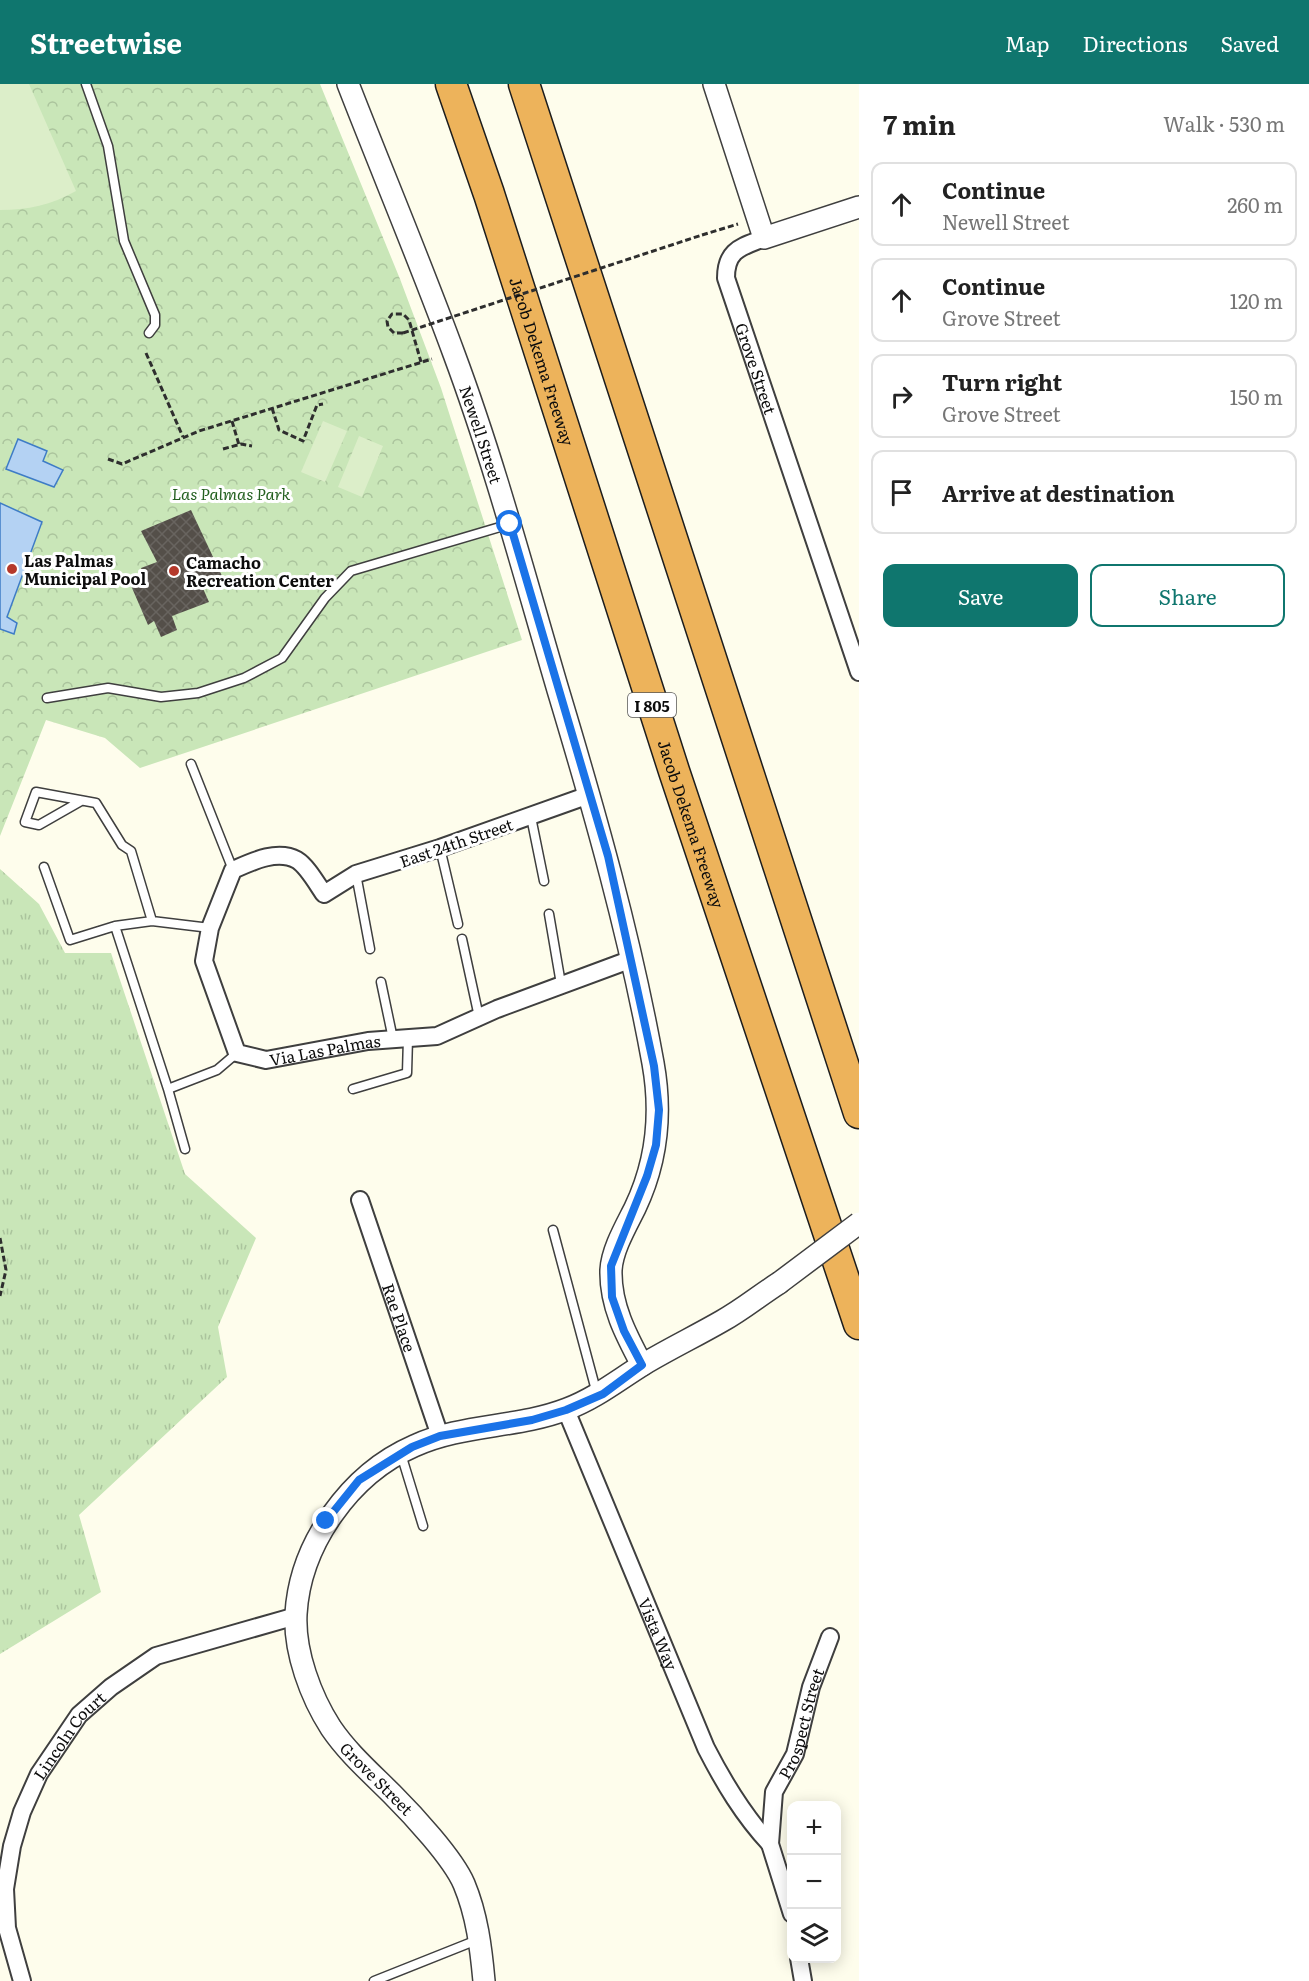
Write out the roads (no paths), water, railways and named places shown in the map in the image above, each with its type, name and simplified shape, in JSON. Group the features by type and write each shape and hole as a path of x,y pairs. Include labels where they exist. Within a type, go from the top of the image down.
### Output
{"highway":[{"name":"Jacob Dekema Freeway","path":"451,84 674,771 859,1324"},
{"path":"524,84 859,1113"}],"street":[{"name":"Newell Street","path":"348,84 455,356 510,524 608,856 632,959 654,1066 659,1110 656,1145 647,1176 611,1266 612,1297 624,1331 642,1365"},
{"path":"714,84 764,238 859,207"},
{"name":"Grove Street","path":"764,238 736,250 726,264 726,278 859,672"},
{"name":"East 24th Street","path":"232,870 262,858 287,857 299,861 324,894 356,874 440,848 589,795"},
{"path":"232,870 210,928 204,961 237,1053"},
{"name":"Via Las Palmas","path":"237,1053 266,1060 318,1048 437,1036 561,984 632,959"},
{"name":"Rae Place","path":"360,1200 440,1436"},
{"path":"642,1365 724,1320 859,1223"},
{"name":"Grove Street","path":"484,1981 480,1939 464,1882 418,1820 341,1743 318,1707 304,1673 296,1616 301,1584 326,1521 359,1480 401,1454 440,1436 532,1420 566,1410 597,1396 642,1365"},
{"name":"Vista Way","path":"566,1410 706,1748 727,1789 749,1821 770,1844"},
{"name":"Lincoln Court","path":"22,1981 7,1928 5,1889 12,1846 22,1812 39,1774 79,1715 111,1687 156,1656 296,1616"},
{"name":"Prospect Street","path":"790,1909 770,1844 774,1792 795,1754 812,1687 830,1637"},
{"path":"800,1963 803,1981"}],"lane":[{"path":"86,84 108,146 124,242 155,315 155,325 149,333"},
{"path":"47,698 108,688 161,697 198,693 244,678 282,658 325,598 351,571 510,524"},
{"path":"191,765 232,870"},
{"path":"81,801 39,825 25,822 36,792 96,803 122,845 131,851 152,921"},
{"path":"531,817 544,881"},
{"path":"440,848 458,924"},
{"path":"44,867 70,940 115,926 152,921 210,928"},
{"path":"356,874 370,949"},
{"path":"549,914 561,984"},
{"path":"115,926 185,1149"},
{"path":"462,939 479,1017"},
{"path":"353,1089 407,1073 401,1039 381,982"},
{"path":"168,1089 217,1070 237,1053"},
{"path":"553,1230 597,1396"},
{"path":"401,1454 423,1526"},
{"path":"374,1981 480,1939"}],"water":[{"path":"18,439 47,451 43,461 63,470 54,487 6,469"},
{"name":"Las Palmas Municipal Pool","path":"0,503 42,522 7,617 17,623 14,634 0,629"}],"place":[{"name":"Las Palmas Municipal Pool","path":"12,569"},
{"name":"Camacho Recreation Center","path":"174,571"}],"park label":[{"name":"Las Palmas Park","path":"231,493"}]}
